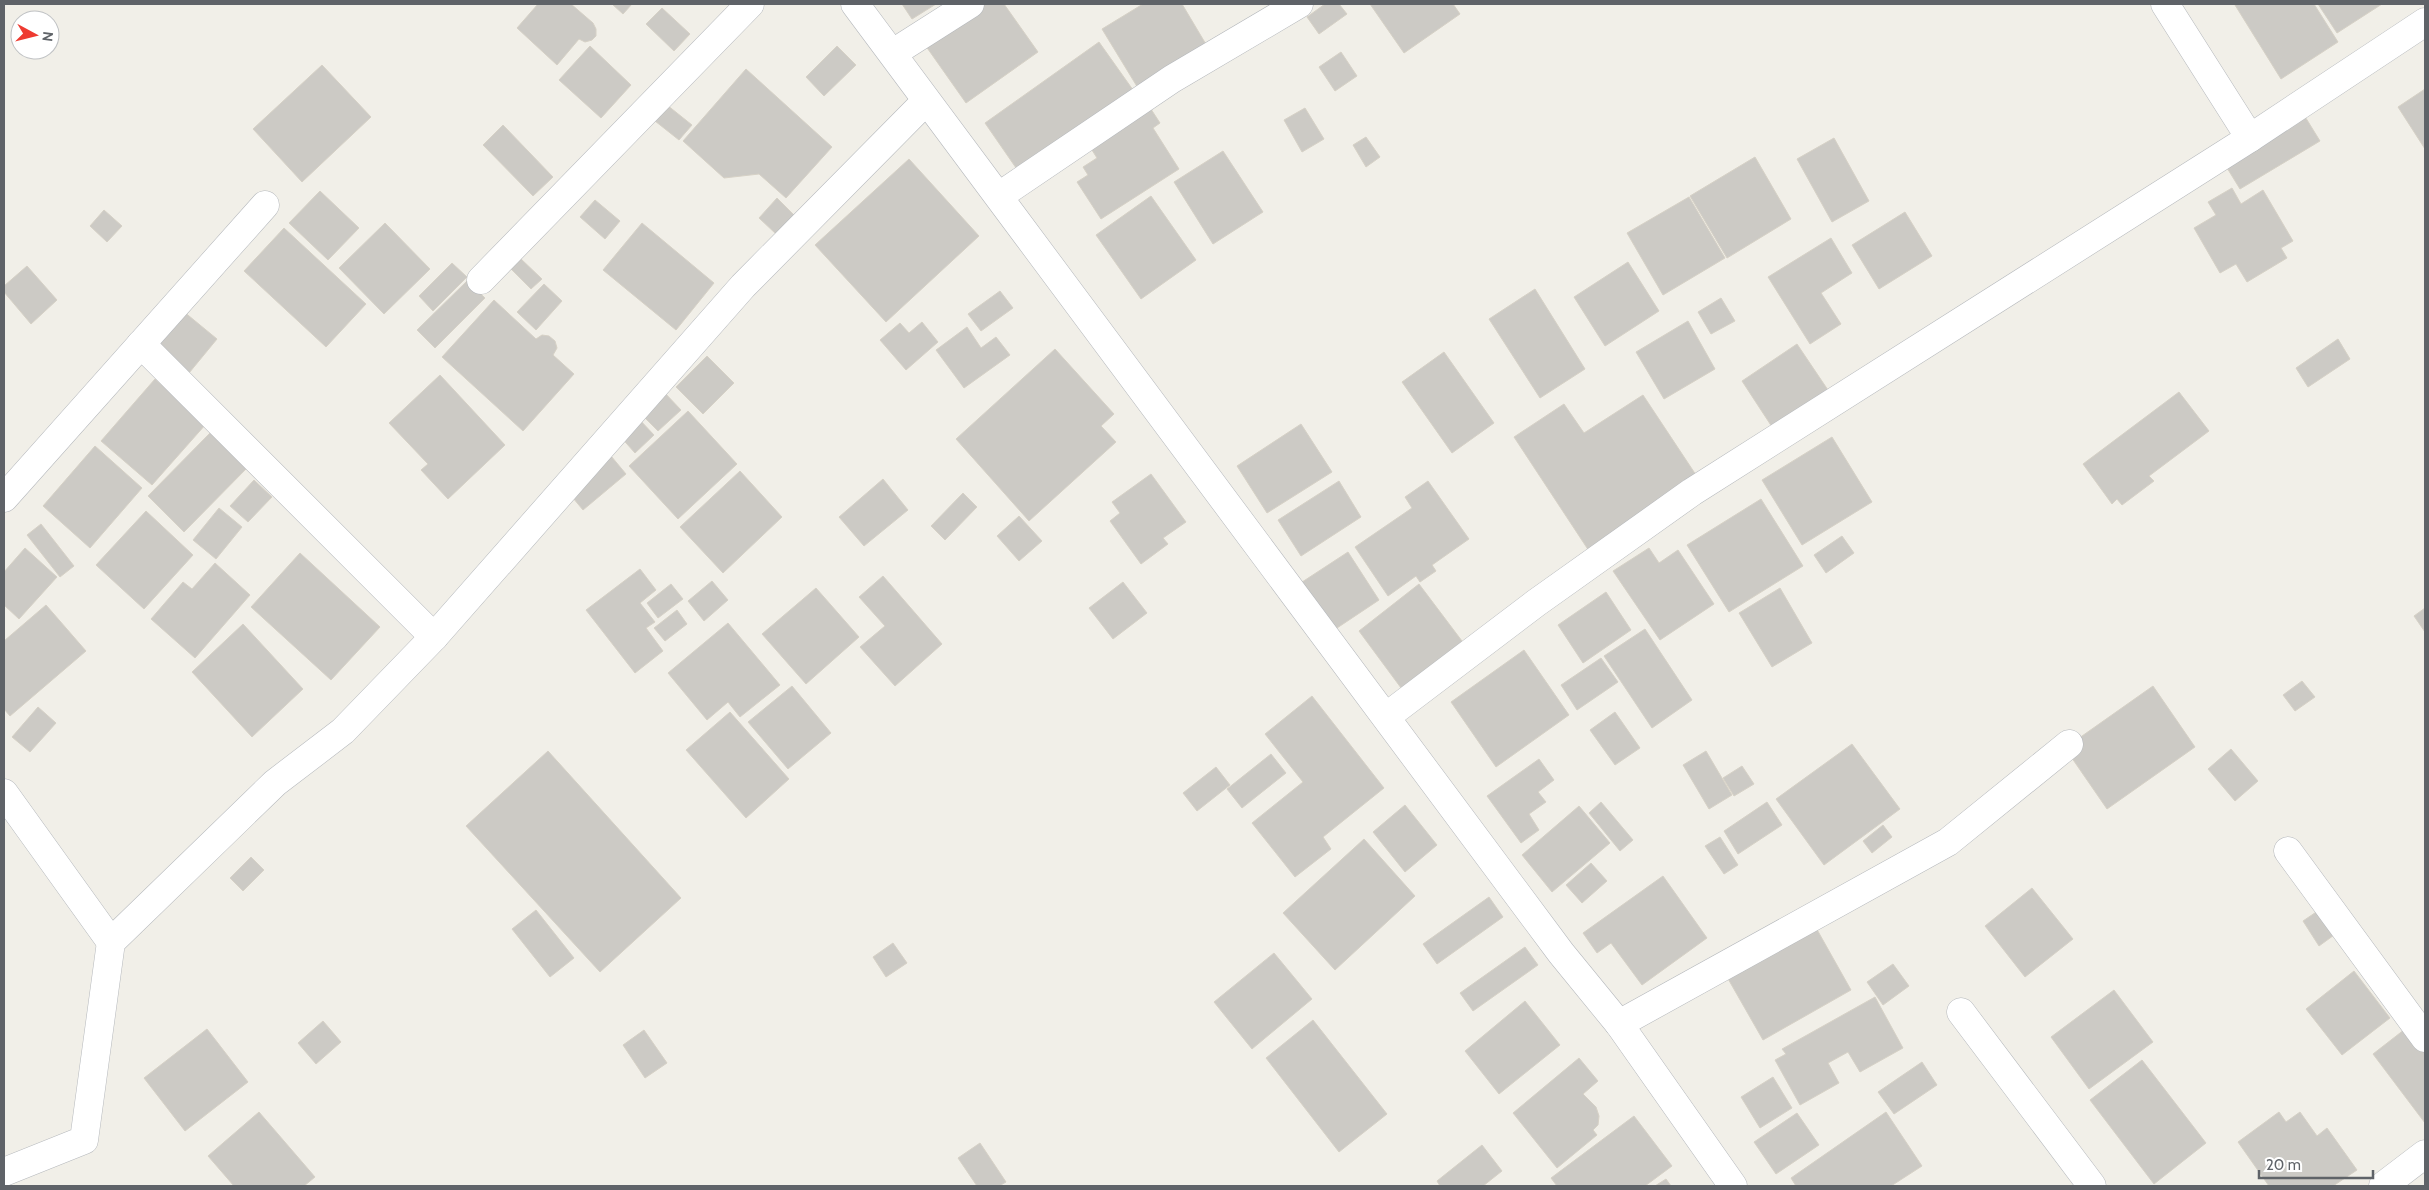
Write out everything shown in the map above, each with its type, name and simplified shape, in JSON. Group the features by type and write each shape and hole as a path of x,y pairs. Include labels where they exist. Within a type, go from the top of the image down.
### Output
{"street":[{"path":"482,280 750,4"},
{"path":"855,4 1387,716 1561,953 1618,1024 1733,1186"},
{"path":"893,53 970,4"},
{"path":"999,196 1172,79 1299,4"},
{"path":"2165,4 2250,138"},
{"path":"1387,716 1536,603 1692,492 2250,138 2425,22"},
{"path":"4,1172 84,1140 111,942 276,783 343,731 434,637 743,286 926,101"},
{"path":"4,498 265,205"},
{"path":"142,344 434,637"},
{"path":"1618,1024 1948,842 2069,744"},
{"path":"4,793 111,942"},
{"path":"2288,851 2425,1038"},
{"path":"1962,1012 2092,1186"},
{"path":"2383,1186 2425,1154"}],"building":[{"path":"538,4 571,4 593,23 596,29 596,36 592,40 585,42 579,39 557,65 517,28"},
{"path":"612,4 632,4 623,14"},
{"path":"902,4 936,4 912,19"},
{"path":"978,4 1004,4 1038,52 966,103 923,42"},
{"path":"1143,4 1182,4 1210,51 1141,93 1102,29"},
{"path":"1325,4 1339,4 1347,14 1319,34 1307,17"},
{"path":"1370,4 1453,4 1460,14 1404,53"},
{"path":"2314,4 2338,42 2281,79 2235,5"},
{"path":"2318,4 2382,4 2337,33"},
{"path":"662,8 690,34 674,51 646,24"},
{"path":"1099,42 1138,97 1023,178 985,123"},
{"path":"590,46 631,85 601,118 559,80"},
{"path":"837,46 856,65 824,96 806,77"},
{"path":"1341,52 1357,76 1335,91 1319,67"},
{"path":"322,65 371,117 302,182 253,129"},
{"path":"746,69 832,147 786,198 759,174 724,178 683,141"},
{"path":"2425,89 2425,149 2398,107"},
{"path":"1147,103 1160,123 1153,128 1179,169 1101,219 1077,182 1088,175 1083,167 1097,158 1087,142"},
{"path":"667,105 692,125 679,140 655,121"},
{"path":"1305,108 1324,139 1302,152 1284,120"},
{"path":"2304,115 2320,141 2240,189 2224,163"},
{"path":"503,125 553,177 533,196 483,145"},
{"path":"1366,137 1380,157 1366,167 1353,145"},
{"path":"1834,138 1869,201 1832,222 1797,159"},
{"path":"1223,151 1263,212 1213,244 1174,182"},
{"path":"1755,157 1791,219 1727,258 1690,196"},
{"path":"909,159 979,236 886,322 815,245"},
{"path":"2232,188 2241,204 2263,190 2293,241 2281,248 2287,258 2247,282 2236,264 2220,273 2194,228 2216,215 2208,202"},
{"path":"320,191 359,228 328,260 289,223"},
{"path":"1151,196 1196,260 1141,299 1096,235"},
{"path":"1689,197 1725,258 1663,295 1627,233"},
{"path":"777,198 794,215 776,234 759,218"},
{"path":"595,200 620,221 605,239 580,217"},
{"path":"104,210 122,226 107,242 90,226"},
{"path":"1905,212 1932,256 1879,289 1852,245"},
{"path":"385,223 430,269 384,314 339,268"},
{"path":"642,223 714,283 676,330 603,270"},
{"path":"284,228 366,304 326,347 244,271"},
{"path":"1831,238 1852,273 1821,293 1841,324 1810,344 1768,277"},
{"path":"520,258 542,279 531,289 510,268"},
{"path":"1628,262 1659,311 1605,346 1574,297"},
{"path":"452,263 467,277 433,311 419,296"},
{"path":"27,266 57,300 31,324 4,292 4,286"},
{"path":"467,281 485,298 435,348 417,330"},
{"path":"544,284 562,301 536,330 517,312"},
{"path":"1535,289 1585,369 1540,398 1489,319"},
{"path":"1000,291 1013,308 981,331 968,314"},
{"path":"1721,298 1735,321 1711,334 1698,312"},
{"path":"494,300 536,339 542,335 549,336 555,341 557,348 553,355 574,374 523,431 442,357"},
{"path":"183,311 217,339 189,373 155,346"},
{"path":"1688,321 1715,369 1664,399 1636,352"},
{"path":"922,322 938,342 906,370 880,340 900,323 909,333"},
{"path":"967,327 981,348 996,337 1010,355 964,388 936,350"},
{"path":"2338,339 2350,359 2308,387 2296,368"},
{"path":"1797,344 1832,396 1776,433 1742,381"},
{"path":"1055,349 1114,414 1101,426 1116,442 1029,521 956,439"},
{"path":"1444,352 1494,423 1452,453 1402,382"},
{"path":"707,356 734,383 703,414 676,387"},
{"path":"440,375 505,445 448,499 421,470 428,464 389,423"},
{"path":"155,379 206,424 152,485 101,441"},
{"path":"663,391 681,410 658,431 640,413"},
{"path":"2179,392 2209,431 2149,476 2154,481 2122,505 2117,499 2112,504 2083,464"},
{"path":"1643,395 1698,478 1589,551 1514,437 1564,404 1584,433"},
{"path":"688,411 737,464 678,519 629,466"},
{"path":"638,418 654,435 635,453 619,435"},
{"path":"1301,424 1332,472 1267,513 1237,466"},
{"path":"210,433 246,469 184,532 148,496"},
{"path":"1832,437 1872,502 1802,545 1762,480"},
{"path":"95,446 142,488 90,548 43,506"},
{"path":"611,456 626,474 583,510 568,492"},
{"path":"740,471 782,517 723,573 680,527"},
{"path":"1151,474 1186,522 1163,538 1168,544 1141,564 1110,521 1120,513 1112,502"},
{"path":"883,479 908,510 864,546 839,517"},
{"path":"254,480 272,497 248,522 230,506"},
{"path":"1339,481 1361,517 1301,556 1278,520"},
{"path":"1428,481 1469,539 1432,565 1436,571 1420,582 1416,576 1388,596 1355,547 1412,508 1405,497"},
{"path":"963,493 977,507 945,540 931,526"},
{"path":"1761,499 1803,566 1729,612 1687,545"},
{"path":"219,508 242,527 216,559 193,540"},
{"path":"146,511 193,555 144,609 96,565"},
{"path":"1019,516 1042,541 1019,561 997,536"},
{"path":"41,524 74,566 60,577 27,535"},
{"path":"1842,536 1854,553 1826,573 1814,555"},
{"path":"25,548 57,577 19,619 4,605 4,572"},
{"path":"1649,548 1659,563 1678,550 1714,604 1660,640 1613,571"},
{"path":"1348,552 1379,600 1328,634 1296,586"},
{"path":"300,553 380,627 331,680 251,607"},
{"path":"215,563 250,595 195,658 151,619 183,582 192,589"},
{"path":"640,569 656,590 640,603 655,622 646,628 663,651 635,673 586,610"},
{"path":"883,576 942,644 895,686 860,647 885,626 859,597"},
{"path":"712,581 728,600 704,621 688,601"},
{"path":"1123,582 1147,613 1113,639 1089,608"},
{"path":"671,584 683,599 658,618 647,603"},
{"path":"1419,584 1468,649 1407,696 1359,631"},
{"path":"816,588 859,637 806,684 762,634"},
{"path":"1780,588 1812,643 1772,667 1739,613"},
{"path":"1606,592 1631,630 1583,663 1558,625"},
{"path":"46,605 86,651 10,716 4,709 4,641"},
{"path":"2425,608 2425,632 2414,616"},
{"path":"677,610 687,624 665,641 654,628"},
{"path":"728,623 780,685 740,717 728,702 707,720 668,673"},
{"path":"243,624 303,689 252,737 192,672"},
{"path":"1645,629 1692,700 1652,728 1604,656"},
{"path":"1524,650 1569,715 1496,767 1451,702"},
{"path":"1601,658 1618,682 1577,710 1561,685"},
{"path":"2302,681 2315,697 2295,711 2283,695"},
{"path":"792,686 831,733 788,769 748,722"},
{"path":"2153,686 2195,747 2107,809 2065,748"},
{"path":"1312,696 1384,788 1323,837 1331,849 1295,877 1252,823 1303,782 1265,734"},
{"path":"38,707 56,723 30,752 12,737"},
{"path":"730,712 789,779 746,818 686,750"},
{"path":"1615,712 1640,748 1615,765 1590,730"},
{"path":"1852,744 1900,809 1824,865 1776,799"},
{"path":"2231,749 2258,781 2235,801 2208,769"},
{"path":"548,751 681,898 600,972 466,826"},
{"path":"1706,751 1732,795 1709,809 1683,765"},
{"path":"1271,754 1286,773 1242,808 1227,789"},
{"path":"1539,759 1554,780 1538,792 1546,802 1529,814 1539,830 1521,843 1487,796"},
{"path":"1742,766 1754,784 1734,796 1723,778"},
{"path":"1216,767 1230,785 1197,811 1183,793"},
{"path":"1601,802 1633,840 1620,851 1589,813"},
{"path":"1767,802 1782,825 1738,854 1724,831"},
{"path":"1405,805 1437,845 1405,872 1373,832"},
{"path":"1579,806 1610,843 1552,892 1522,855"},
{"path":"1883,825 1892,837 1872,853 1863,841"},
{"path":"1720,837 1738,865 1724,874 1705,846"},
{"path":"1364,839 1415,896 1335,970 1283,913"},
{"path":"251,857 264,870 243,891 230,878"},
{"path":"1591,863 1607,881 1582,903 1566,885"},
{"path":"1663,876 1707,938 1642,985 1611,943 1597,953 1583,933"},
{"path":"2032,888 2073,939 2025,977 1985,926"},
{"path":"1489,897 1503,917 1437,964 1423,944"},
{"path":"2325,906 2341,930 2319,946 2303,921"},
{"path":"536,910 574,958 550,977 512,929"},
{"path":"1815,926 1851,990 1763,1040 1727,977"},
{"path":"893,943 907,963 886,977 873,957"},
{"path":"1525,947 1538,965 1473,1011 1460,993"},
{"path":"1274,953 1312,999 1252,1049 1214,1002"},
{"path":"1893,964 1909,986 1883,1005 1867,982"},
{"path":"2354,971 2390,1018 2342,1055 2306,1009"},
{"path":"2114,990 2153,1042 2089,1089 2051,1037"},
{"path":"1875,997 1903,1048 1860,1072 1848,1052 1828,1063 1839,1083 1800,1105 1775,1060 1786,1054 1782,1049"},
{"path":"1525,1001 1560,1045 1499,1094 1465,1051"},
{"path":"1313,1020 1387,1114 1339,1152 1266,1058"},
{"path":"323,1021 341,1042 316,1064 298,1043"},
{"path":"2409,1026 2425,1047 2425,1123 2373,1054"},
{"path":"207,1029 248,1082 185,1131 144,1078"},
{"path":"644,1030 667,1063 645,1078 623,1045"},
{"path":"1579,1058 1598,1081 1583,1094 1596,1107 1599,1116 1598,1125 1593,1130 1597,1135 1557,1168 1513,1113"},
{"path":"2142,1060 2206,1143 2154,1184 2090,1100"},
{"path":"1922,1062 1937,1085 1894,1114 1878,1092"},
{"path":"1773,1077 1792,1108 1760,1128 1741,1097"},
{"path":"259,1112 315,1177 304,1186 234,1186 208,1156"},
{"path":"1886,1112 1922,1166 1891,1186 1796,1186 1791,1178"},
{"path":"2279,1112 2286,1122 2300,1112 2317,1136 2327,1128 2357,1170 2333,1186 2269,1186 2238,1142"},
{"path":"1797,1113 1819,1145 1776,1174 1754,1142"},
{"path":"1634,1116 1672,1166 1645,1186 1557,1186 1551,1178"},
{"path":"980,1143 1006,1182 999,1186 977,1186 958,1158"},
{"path":"1482,1145 1502,1171 1483,1186 1440,1186 1437,1181"},
{"path":"1666,1179 1671,1186 1655,1186"}]}
